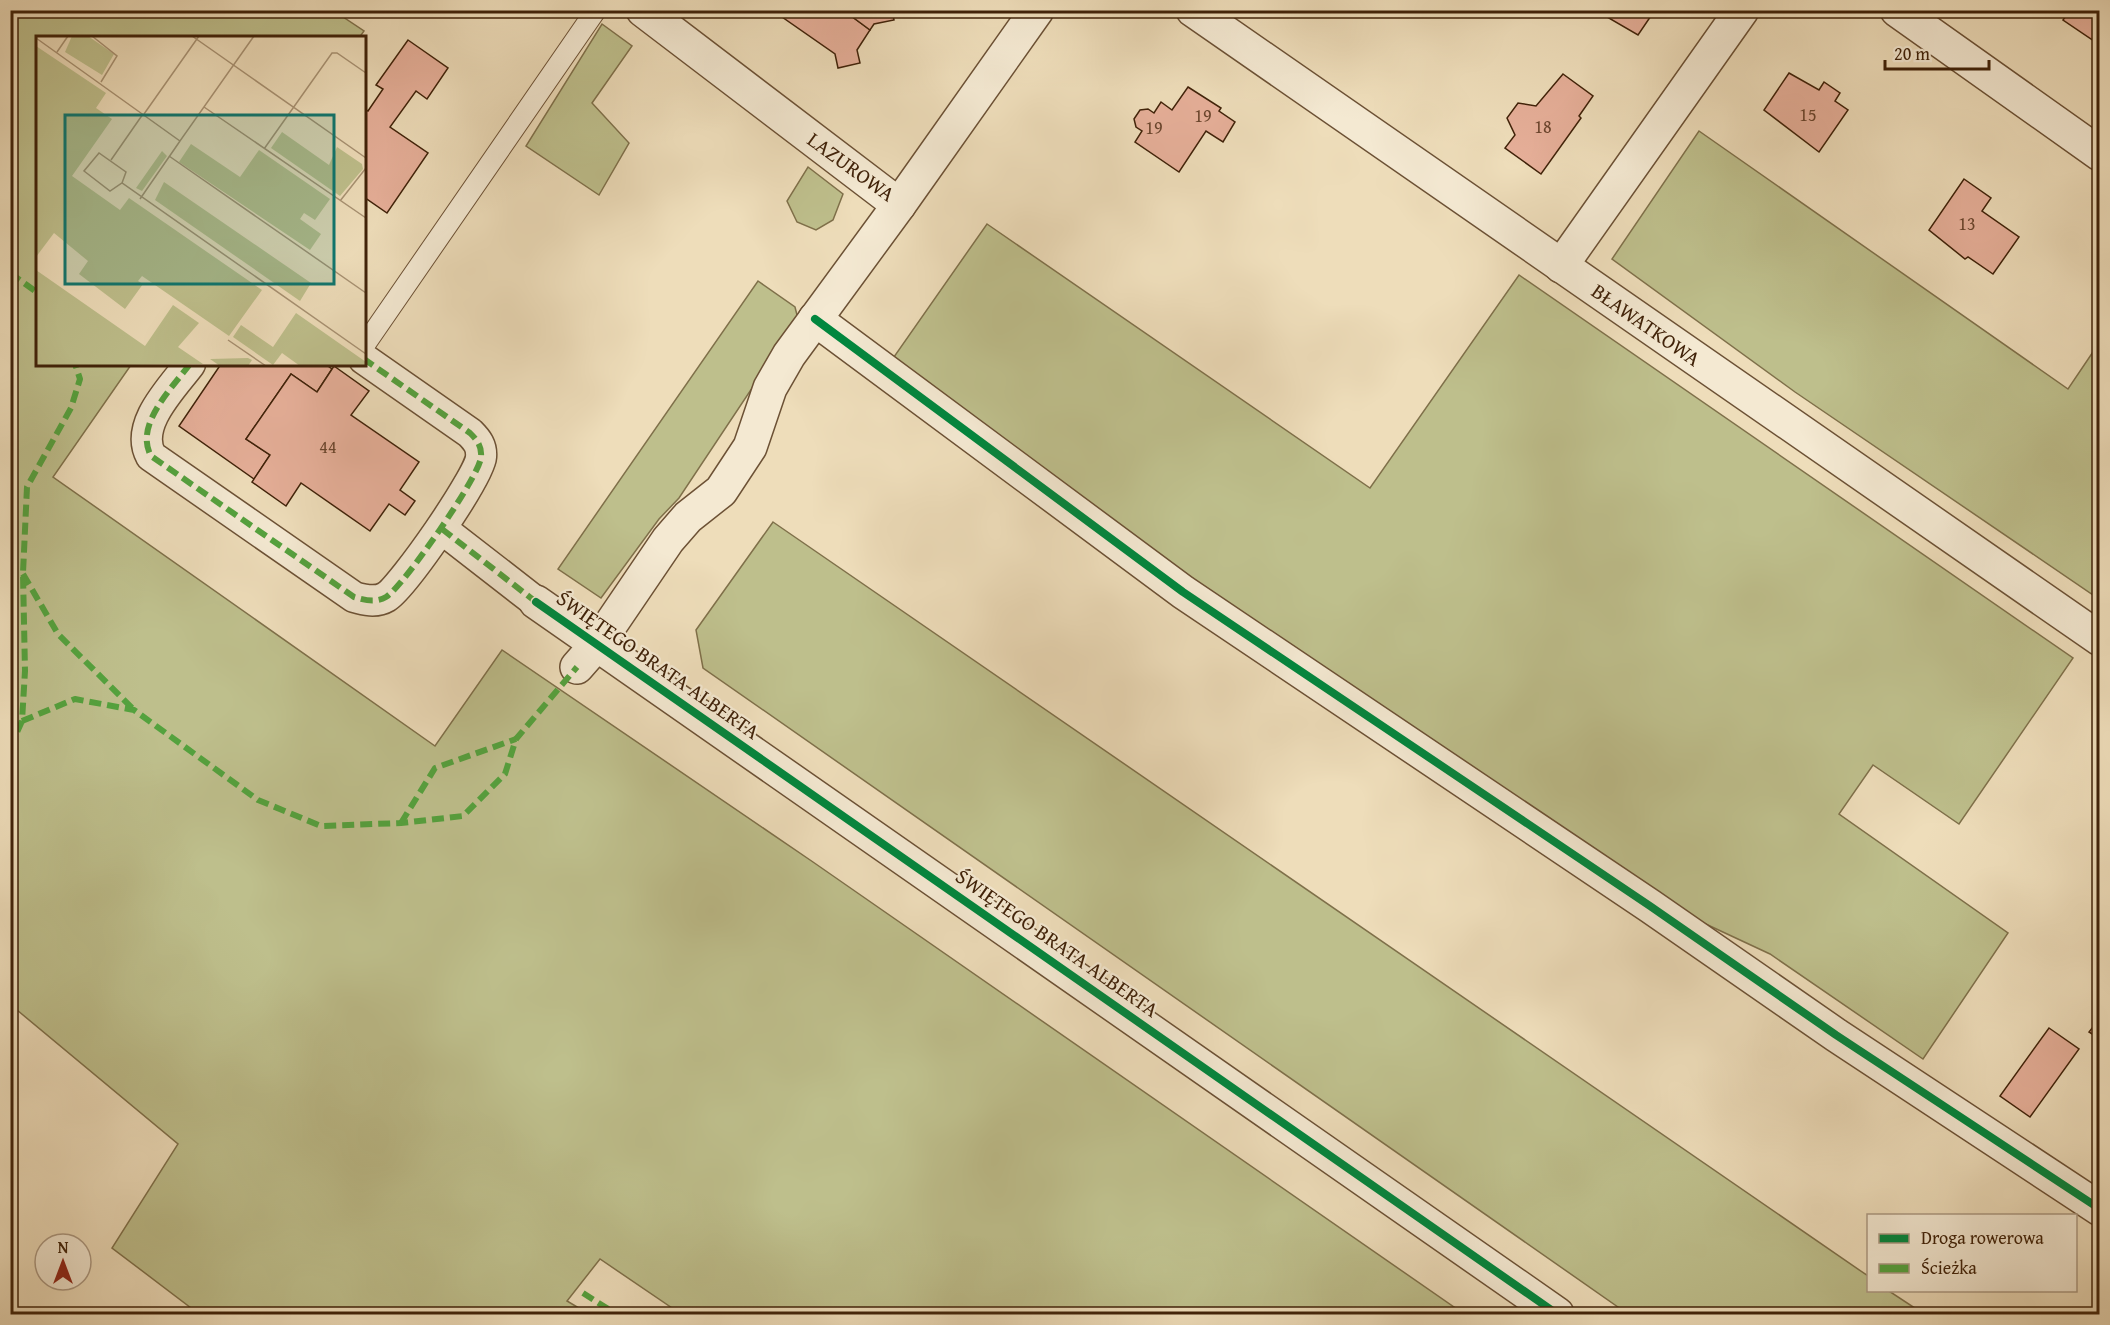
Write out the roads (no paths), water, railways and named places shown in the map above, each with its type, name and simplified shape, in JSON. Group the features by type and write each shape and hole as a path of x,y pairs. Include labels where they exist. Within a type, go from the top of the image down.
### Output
{"street":[{"name":"LAZUROWA","path":"643,10 899,205 1037,10"},
{"name":"BŁAWATKOWA","path":"1193,10 2100,639"},
{"path":"1561,266 1742,10"},
{"path":"1897,10 2100,154"},
{"path":"588,655 668,540 688,517 721,491 750,447 770,388 815,319 899,205"},
{"path":"815,319 1183,592 1641,899 1836,1035 2100,1209"},
{"path":"189,366 159,406 146,435 146,447 151,456 354,597 369,601 386,597 442,529 478,468 481,457 480,444 470,433 366,360"},
{"path":"442,529 536,602"},
{"name":"ŚWIĘTEGO BRATA ALBERTA","path":"536,602 588,655 1557,1314"}],"lane":[{"path":"366,343 596,10"}]}
